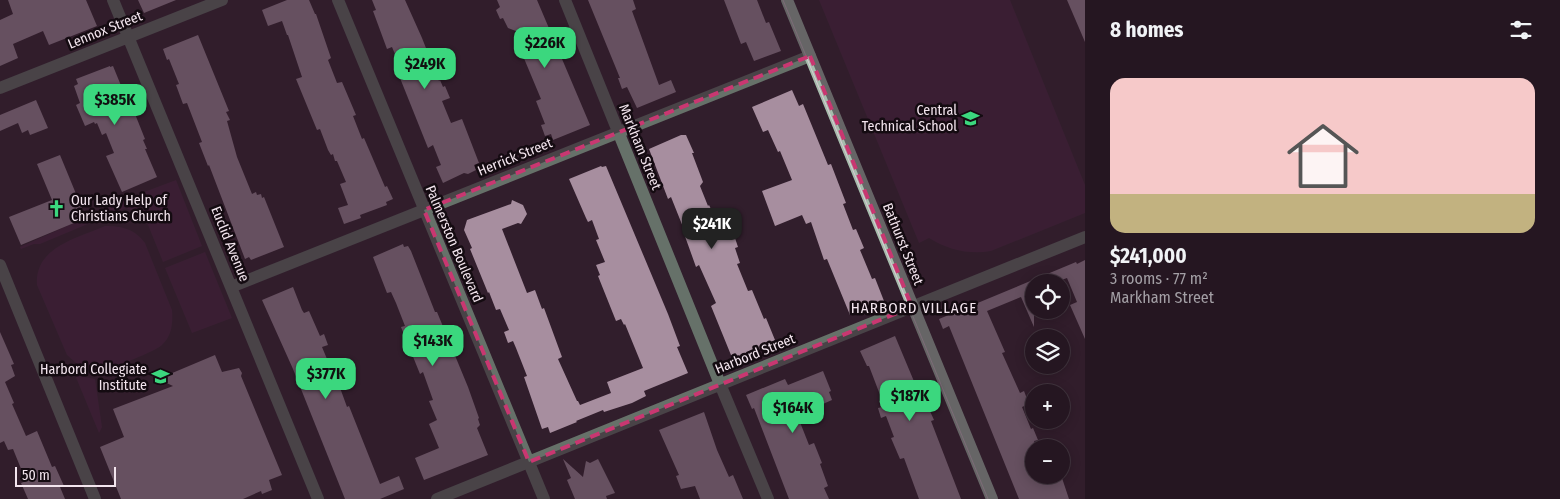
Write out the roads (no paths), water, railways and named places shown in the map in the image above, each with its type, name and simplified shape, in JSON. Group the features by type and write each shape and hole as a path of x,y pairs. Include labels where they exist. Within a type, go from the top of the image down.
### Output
{"main road":[{"name":"Bathurst Street","path":"787,0 992,499"}],"street":[{"name":"Euclid Avenue","path":"113,0 185,171 318,499"},
{"name":"Lennox Street","path":"0,88 222,0"},
{"name":"Palmerston Boulevard","path":"338,0 544,499"},
{"name":"Markham Street","path":"564,0 768,499"},
{"name":"Herrick Street","path":"231,287 810,56"},
{"name":"Harbord Street","path":"437,499 1085,236"},
{"path":"0,264 95,499"}],"tram line":[{"path":"783,0 988,499"}],"place":[{"name":"Central Technical School","path":"971,118"},
{"name":"Our Lady Help of Christians Church","path":"57,208"},
{"name":"Harbord Collegiate Institute","path":"161,377"}],"district":[{"name":"HARBORD VILLAGE","path":"914,308"}]}
